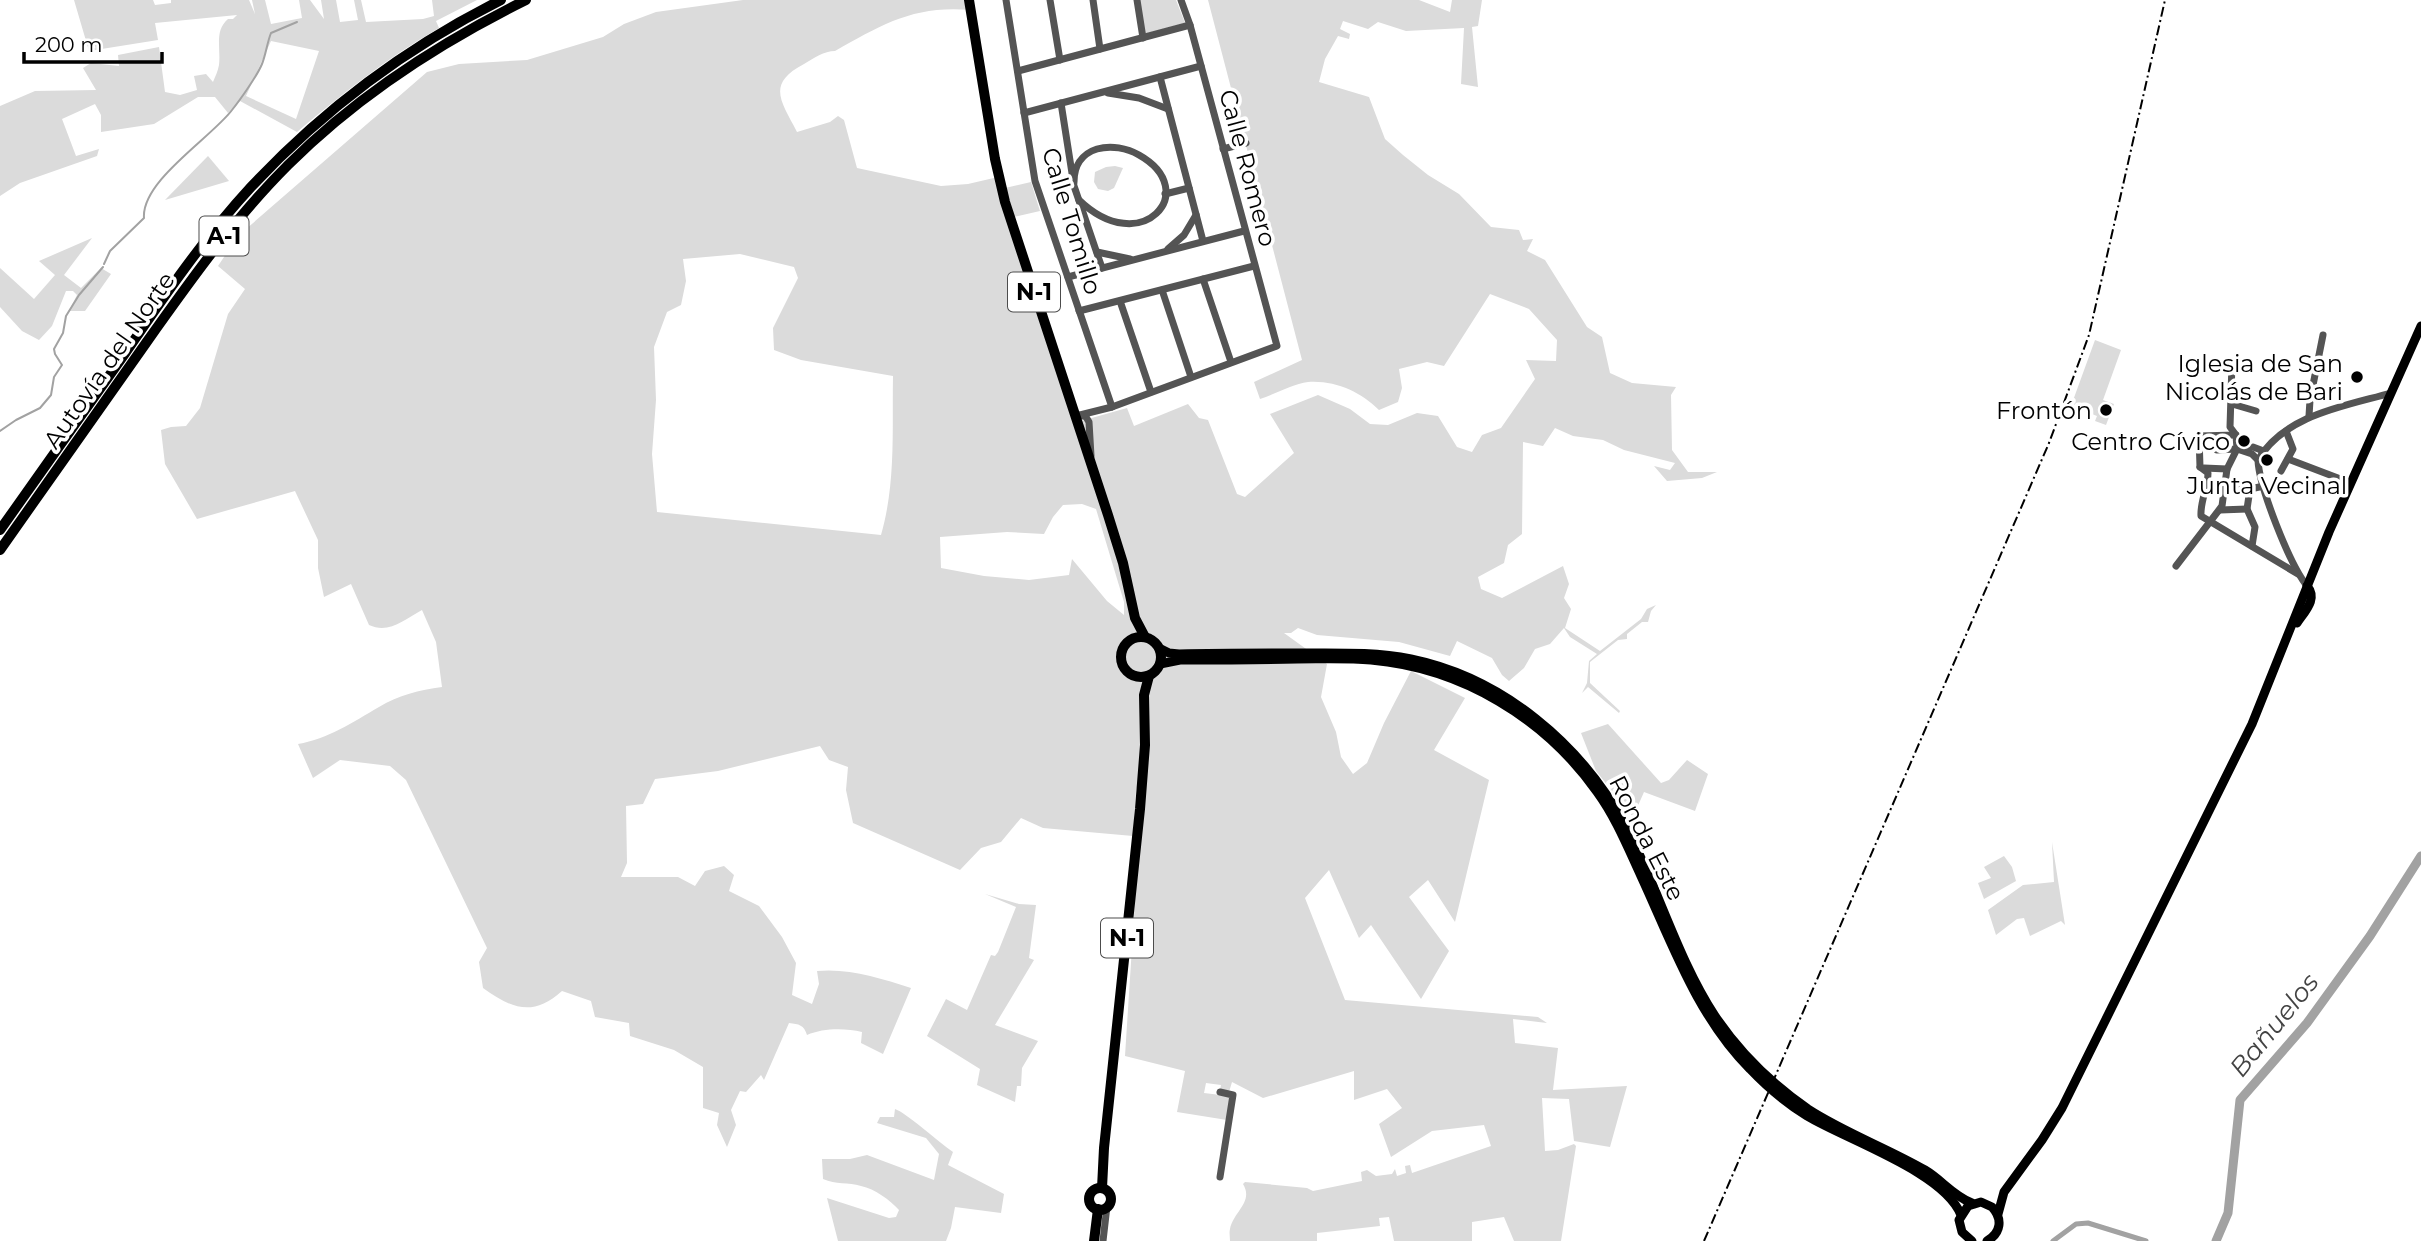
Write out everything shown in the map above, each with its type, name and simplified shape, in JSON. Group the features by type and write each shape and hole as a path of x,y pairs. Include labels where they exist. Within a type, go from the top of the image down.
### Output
{"highway":[{"name":"Autovía del Norte","path":"0,530 186,268 258,179 358,89 424,43 501,0"},
{"name":"Autovía del Norte","path":"0,550 201,266 276,177 346,113 399,73 465,32 526,0"},
{"name":"N-1","path":"969,0 1002,191 1123,563 1135,618 1145,638 1153,641 1159,648"},
{"name":"N-1","path":"1135,618 1130,640 1123,648 1120,659 1124,670 1134,677 1144,695"},
{"path":"1130,640 1145,638"},
{"path":"1159,648 1160,664"},
{"name":"N-1","path":"1102,1188 1138,830 1144,753 1144,695 1149,676 1160,664"},
{"path":"1134,677 1149,676"},
{"name":"N-1","path":"1094,1241 1103,1208 1110,1195 1102,1188"},
{"name":"N-1","path":"1102,1188 1093,1190 1089,1197 1091,1205 1103,1208"}],"main road":[{"path":"1998,1214 2004,1192 2062,1108 2243,743 2307,586 2421,326"},
{"name":"Ronda Este","path":"1159,648 1179,654 1343,653 1412,659 1482,684 1518,705 1571,749 1602,788 1626,827 1705,1000 1728,1034 1754,1064 1809,1110 1929,1172 1955,1194 1972,1203"},
{"name":"Ronda Este","path":"1160,664 1180,660 1371,660 1411,666 1447,677 1482,691 1516,711 1567,755 1598,792 1620,830 1700,1003 1736,1055 1776,1093 1806,1115 1897,1161 1936,1185 1955,1204 1961,1215"},
{"path":"1985,1203 2004,1192"},
{"path":"1972,1241 1961,1236 1961,1215 1972,1203 1985,1203 1993,1207 2000,1221 1999,1236 1987,1241"}],"street":[{"name":"Calle Tomillo","path":"1006,0 1035,181 1112,407"},
{"path":"1051,0 1060,60"},
{"path":"1093,0 1100,49"},
{"path":"1137,0 1143,38"},
{"name":"Calle Romero","path":"1181,0 1277,346 1231,362"},
{"path":"1018,71 1190,25"},
{"path":"1024,113 1201,66"},
{"path":"1160,77 1203,241"},
{"path":"1101,92 1127,95 1168,109"},
{"path":"1061,103 1074,182 1102,268"},
{"path":"1223,149 1246,143"},
{"path":"1074,182 1075,168 1087,154 1099,148 1116,148 1135,153 1151,163 1161,176 1165,194 1164,204 1157,214 1146,221 1130,224 1102,217 1079,200"},
{"path":"1165,194 1189,188"},
{"path":"1161,253 1184,235 1196,215"},
{"path":"1068,277 1244,230"},
{"path":"1097,252 1138,259"},
{"path":"1079,311 1254,266"},
{"path":"1077,416 1112,407 1231,362 1203,279"},
{"path":"1162,290 1191,377"},
{"path":"1121,301 1152,392"},
{"path":"2309,416 2323,335"},
{"path":"2175,566 2220,510 2226,488 2227,469 2237,449 2236,435 2230,427 2232,363"},
{"path":"2258,462 2264,451 2286,431 2309,416 2391,393"},
{"path":"2346,395 2351,404"},
{"path":"2232,404 2256,411"},
{"path":"2281,471 2292,447 2286,431"},
{"path":"2200,467 2199,436 2236,435"},
{"path":"2217,450 2253,447 2264,451"},
{"path":"2237,449 2252,454 2258,462 2264,486 2298,575 2307,586"},
{"path":"2288,459 2351,483"},
{"path":"2200,467 2227,469"},
{"path":"2200,467 2208,473 2208,486 2201,502 2201,516 2298,575"},
{"path":"2226,488 2250,489 2264,486"},
{"path":"2250,489 2247,509 2255,527 2252,546"},
{"path":"2220,510 2247,509"},
{"path":"1220,1093 1233,1095 1220,1177"},
{"path":"1103,1208 1103,1241"}],"shaded area":[{"path":"74,0 153,0 155,5 171,3 171,0 249,0 255,14 252,0 265,0 271,24 302,18 299,0 310,0 324,19 321,0 336,0 340,22 358,20 354,0 361,0 366,22 434,16 432,0 477,0 436,21 439,28 365,77 297,132 240,101 228,113 215,97 198,97 154,124 101,132 101,115 95,104 62,119 76,156 99,149 97,156 20,183 0,196 0,106 35,91 96,90 83,68 91,63 119,66 118,55 159,47 165,92 180,95 197,90 194,76 206,74 213,82 219,65 221,29 228,19 237,15 155,23 158,40 89,51","holes":["271,41 319,51 296,119 246,96"]},
{"path":"743,0 968,0 971,10 932,10 900,18 835,51 819,55 792,71 781,86 780,94 797,132 830,122 838,116 844,120 857,168 941,186 968,184 998,177 1081,421 1127,408 1134,426 1188,404 1199,418 1208,420 1237,494 1245,497 1294,453 1270,414 1318,395 1350,409 1370,424 1388,425 1417,413 1438,416 1457,447 1472,452 1482,435 1501,428 1535,379 1526,360 1556,361 1557,340 1529,309 1490,294 1444,366 1427,362 1399,369 1402,388 1398,402 1379,410 1347,388 1318,382 1296,385 1260,399 1254,382 1302,360 1208,0 1419,0 1450,12 1452,0 1482,0 1478,26 1472,27 1478,87 1461,84 1464,28 1406,31 1378,22 1368,29 1343,21 1340,29 1350,34 1349,39 1338,36 1325,59 1319,82 1369,97 1385,139 1403,155 1428,175 1459,194 1491,227 1519,230 1523,240 1533,239 1527,251 1545,260 1587,327 1602,337 1610,373 1632,383 1676,387 1671,395 1672,450 1688,472 1717,472 1702,478 1667,481 1654,466 1670,470 1675,463 1624,450 1603,440 1573,436 1555,428 1543,446 1523,442 1522,534 1508,545 1504,563 1478,577 1481,589 1502,598 1563,566 1569,584 1564,598 1571,609 1565,628 1600,651 1641,619 1647,609 1656,605 1648,622 1642,622 1627,634 1627,639 1618,640 1590,662 1590,683 1620,711 1619,713 1588,687 1582,693 1587,683 1589,661 1597,654 1570,637 1564,628 1550,644 1535,649 1524,668 1509,681 1492,658 1457,641 1450,656 1399,642 1317,635 1298,628 1291,633 1284,633 1327,664 1321,697 1336,732 1341,757 1353,774 1367,763 1411,671 1465,698 1434,750 1489,780 1455,922 1428,880 1409,897 1449,951 1421,999 1371,925 1359,938 1329,870 1305,898 1345,1000 1538,1017 1547,1023 1513,1019 1515,1043 1558,1048 1553,1090 1627,1086 1610,1147 1574,1141 1569,1099 1542,1098 1545,1151 1574,1144 1576,1146 1561,1241 1514,1241 1504,1217 1472,1222 1472,1241 1394,1241 1389,1217 1379,1218 1380,1226 1317,1233 1317,1241 1230,1241 1232,1223 1245,1202 1245,1182 1307,1188 1313,1191 1362,1181 1361,1172 1367,1170 1376,1176 1392,1174 1395,1169 1397,1176 1406,1173 1405,1166 1410,1165 1412,1173 1491,1146 1484,1125 1432,1131 1391,1157 1379,1124 1402,1108 1387,1089 1354,1100 1354,1071 1263,1098 1232,1082 1229,1092 1220,1090 1221,1085 1206,1083 1204,1093 1231,1098 1227,1120 1177,1112 1185,1071 1125,1056 1144,760 1136,791 1133,836 1043,828 1021,818 1001,842 981,848 960,870 853,823 846,790 848,767 829,760 820,746 718,771 655,779 643,804 626,806 627,863 621,877 678,877 695,886 705,871 724,866 734,875 729,891 759,906 782,937 796,963 792,995 812,1004 819,984 817,971 853,972 911,988 883,1054 861,1043 862,1032 834,1029 807,1035 801,1026 789,1023 764,1080 761,1075 746,1092 740,1091 731,1110 736,1125 727,1147 717,1125 719,1113 703,1108 703,1067 674,1050 630,1036 629,1023 595,1017 591,1001 562,991 542,1004 522,1007 503,1001 483,988 479,962 487,948 406,780 390,766 340,760 313,778 298,744 330,734 402,696 442,687 436,642 422,610 396,625 383,628 369,625 351,584 324,597 318,568 318,540 295,491 197,519 165,464 161,430 186,426 200,408 228,314 245,289 218,266 238,236 427,72 459,64 527,60 603,37 624,24 656,12","holes":["740,254 794,267 798,278 773,328 774,350 801,360 893,376 891,476 881,535 657,512 652,454 656,400 654,347 667,312 681,305 686,281 683,259","1082,504 1096,509 1124,602 1124,615 1107,601 1072,559 1069,575 1029,580 984,576 941,568 940,537 1007,532 1044,534 1063,505"]},
{"path":"1139,0 1176,0 1185,23 1144,34"},
{"path":"208,156 229,181 165,200"},
{"path":"1115,166 1123,168 1114,188 1108,191 1098,189 1094,182 1095,172"},
{"path":"1031,182 1040,211 1014,217 1005,188"},
{"path":"92,238 64,275 81,288 101,268 111,274 85,311 69,311 77,295 73,291 66,291 52,326 39,340 22,331 0,307 0,268 34,299 55,275 39,261"},
{"path":"2095,340 2121,350 2103,400 2114,404 2106,425 2095,421 2097,416 2071,406"},
{"path":"1608,724 1661,783 1669,780 1687,760 1708,774 1695,811 1644,792 1633,817 1596,771 1581,733"},
{"path":"2052,842 2065,925 2061,921 2030,936 2024,918 2017,919 1996,935 1988,910 2023,885 2054,882"},
{"path":"2004,856 2012,867 2016,881 1984,899 1978,883 1991,878 1984,867"},
{"path":"985,894 1019,904 1036,905 1029,958 1034,960 995,1025 1038,1041 1022,1068 1021,1086 1017,1086 1015,1102 977,1085 980,1069 927,1036 946,999 967,1010 991,955 995,956 998,952 1016,907"},
{"path":"895,1109 953,1152 948,1165 1004,1194 1001,1213 955,1207 946,1241 838,1241 827,1198 889,1218 896,1217 899,1210 872,1190 823,1179 822,1159 850,1159 867,1155 934,1180 939,1154 926,1138 877,1123 880,1117 894,1117"}],"waterway":[{"path":"104,264 110,251 144,218 146,204 165,175 222,121 239,100 262,64 271,33 297,22"},
{"path":"0,431 40,408 51,395 54,377 62,365 54,349 63,333 66,316 79,295 103,267"},
{"name":"Bañuelos","path":"2216,1241 2228,1213 2240,1100 2307,1023 2370,936 2421,856"},
{"path":"2053,1241 2076,1224 2088,1223 2146,1241"}],"railway":[{"path":"1704,1241 2049,443 2089,335 2165,0"}],"place":[{"name":"Iglesia de San Nicolás de Bari","path":"2357,377"},
{"name":"Frontón","path":"2106,410"},
{"name":"Centro Cívico","path":"2244,441"},
{"name":"Junta Vecinal","path":"2267,460"}]}
